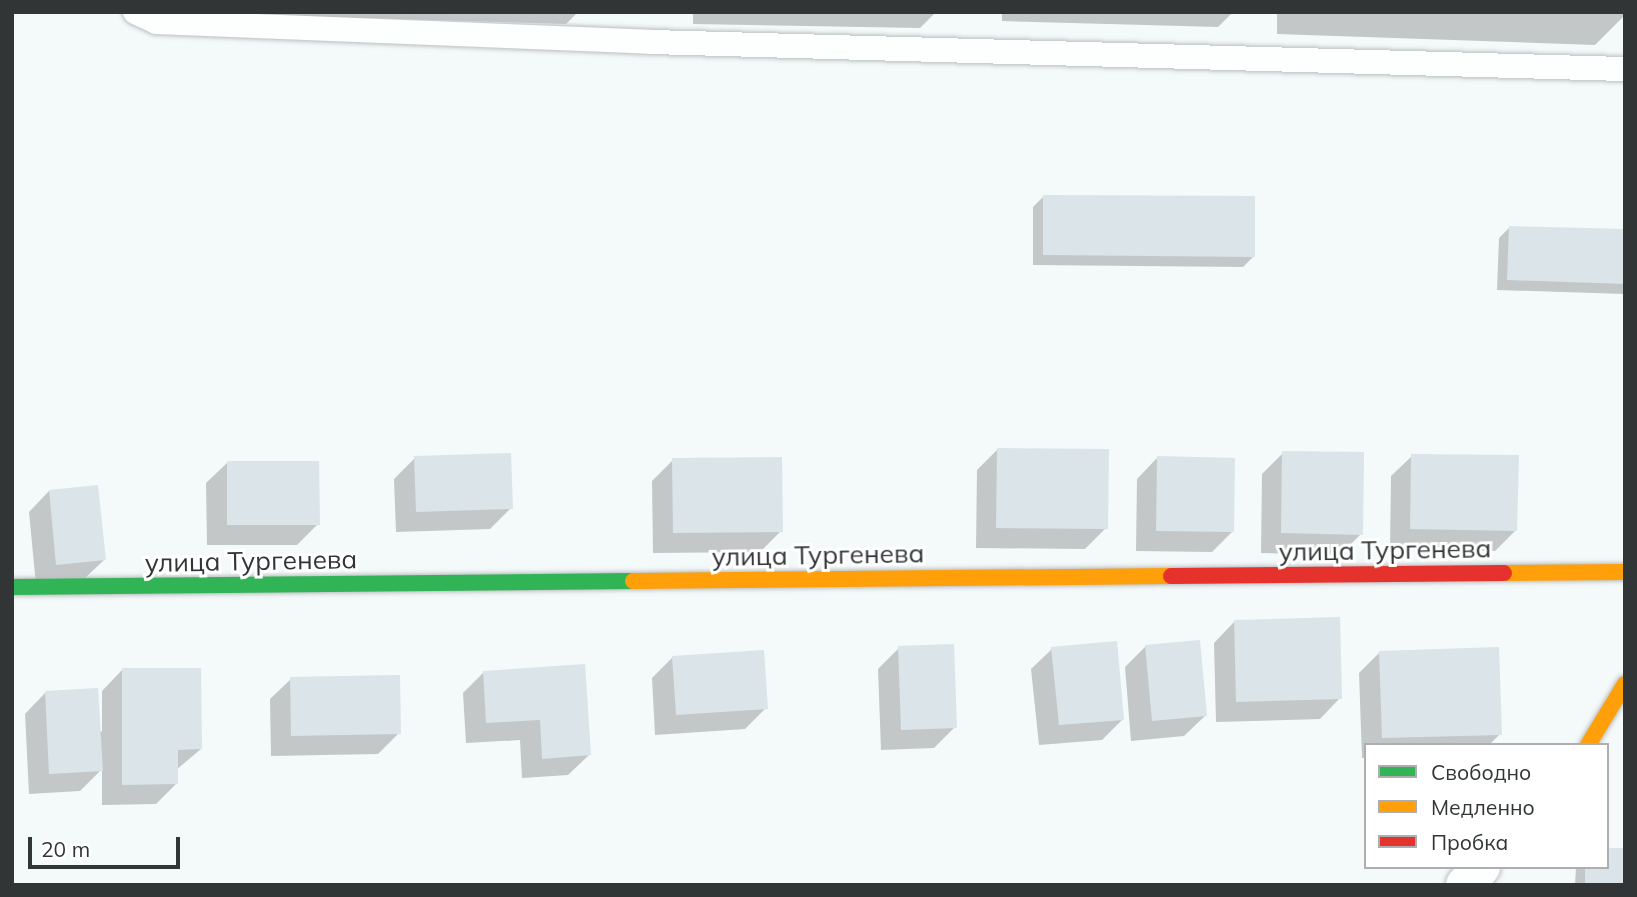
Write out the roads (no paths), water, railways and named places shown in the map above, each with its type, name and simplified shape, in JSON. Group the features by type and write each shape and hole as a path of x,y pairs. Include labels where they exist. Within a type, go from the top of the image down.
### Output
{"street":[{"name":"улица Тургенева","path":"12,587 1625,572"},
{"path":"1590,743 1601,729 1625,684"},
{"path":"1465,885 1479,869"}],"lane":[{"path":"135,12 156,22 650,43 1625,69"}]}
